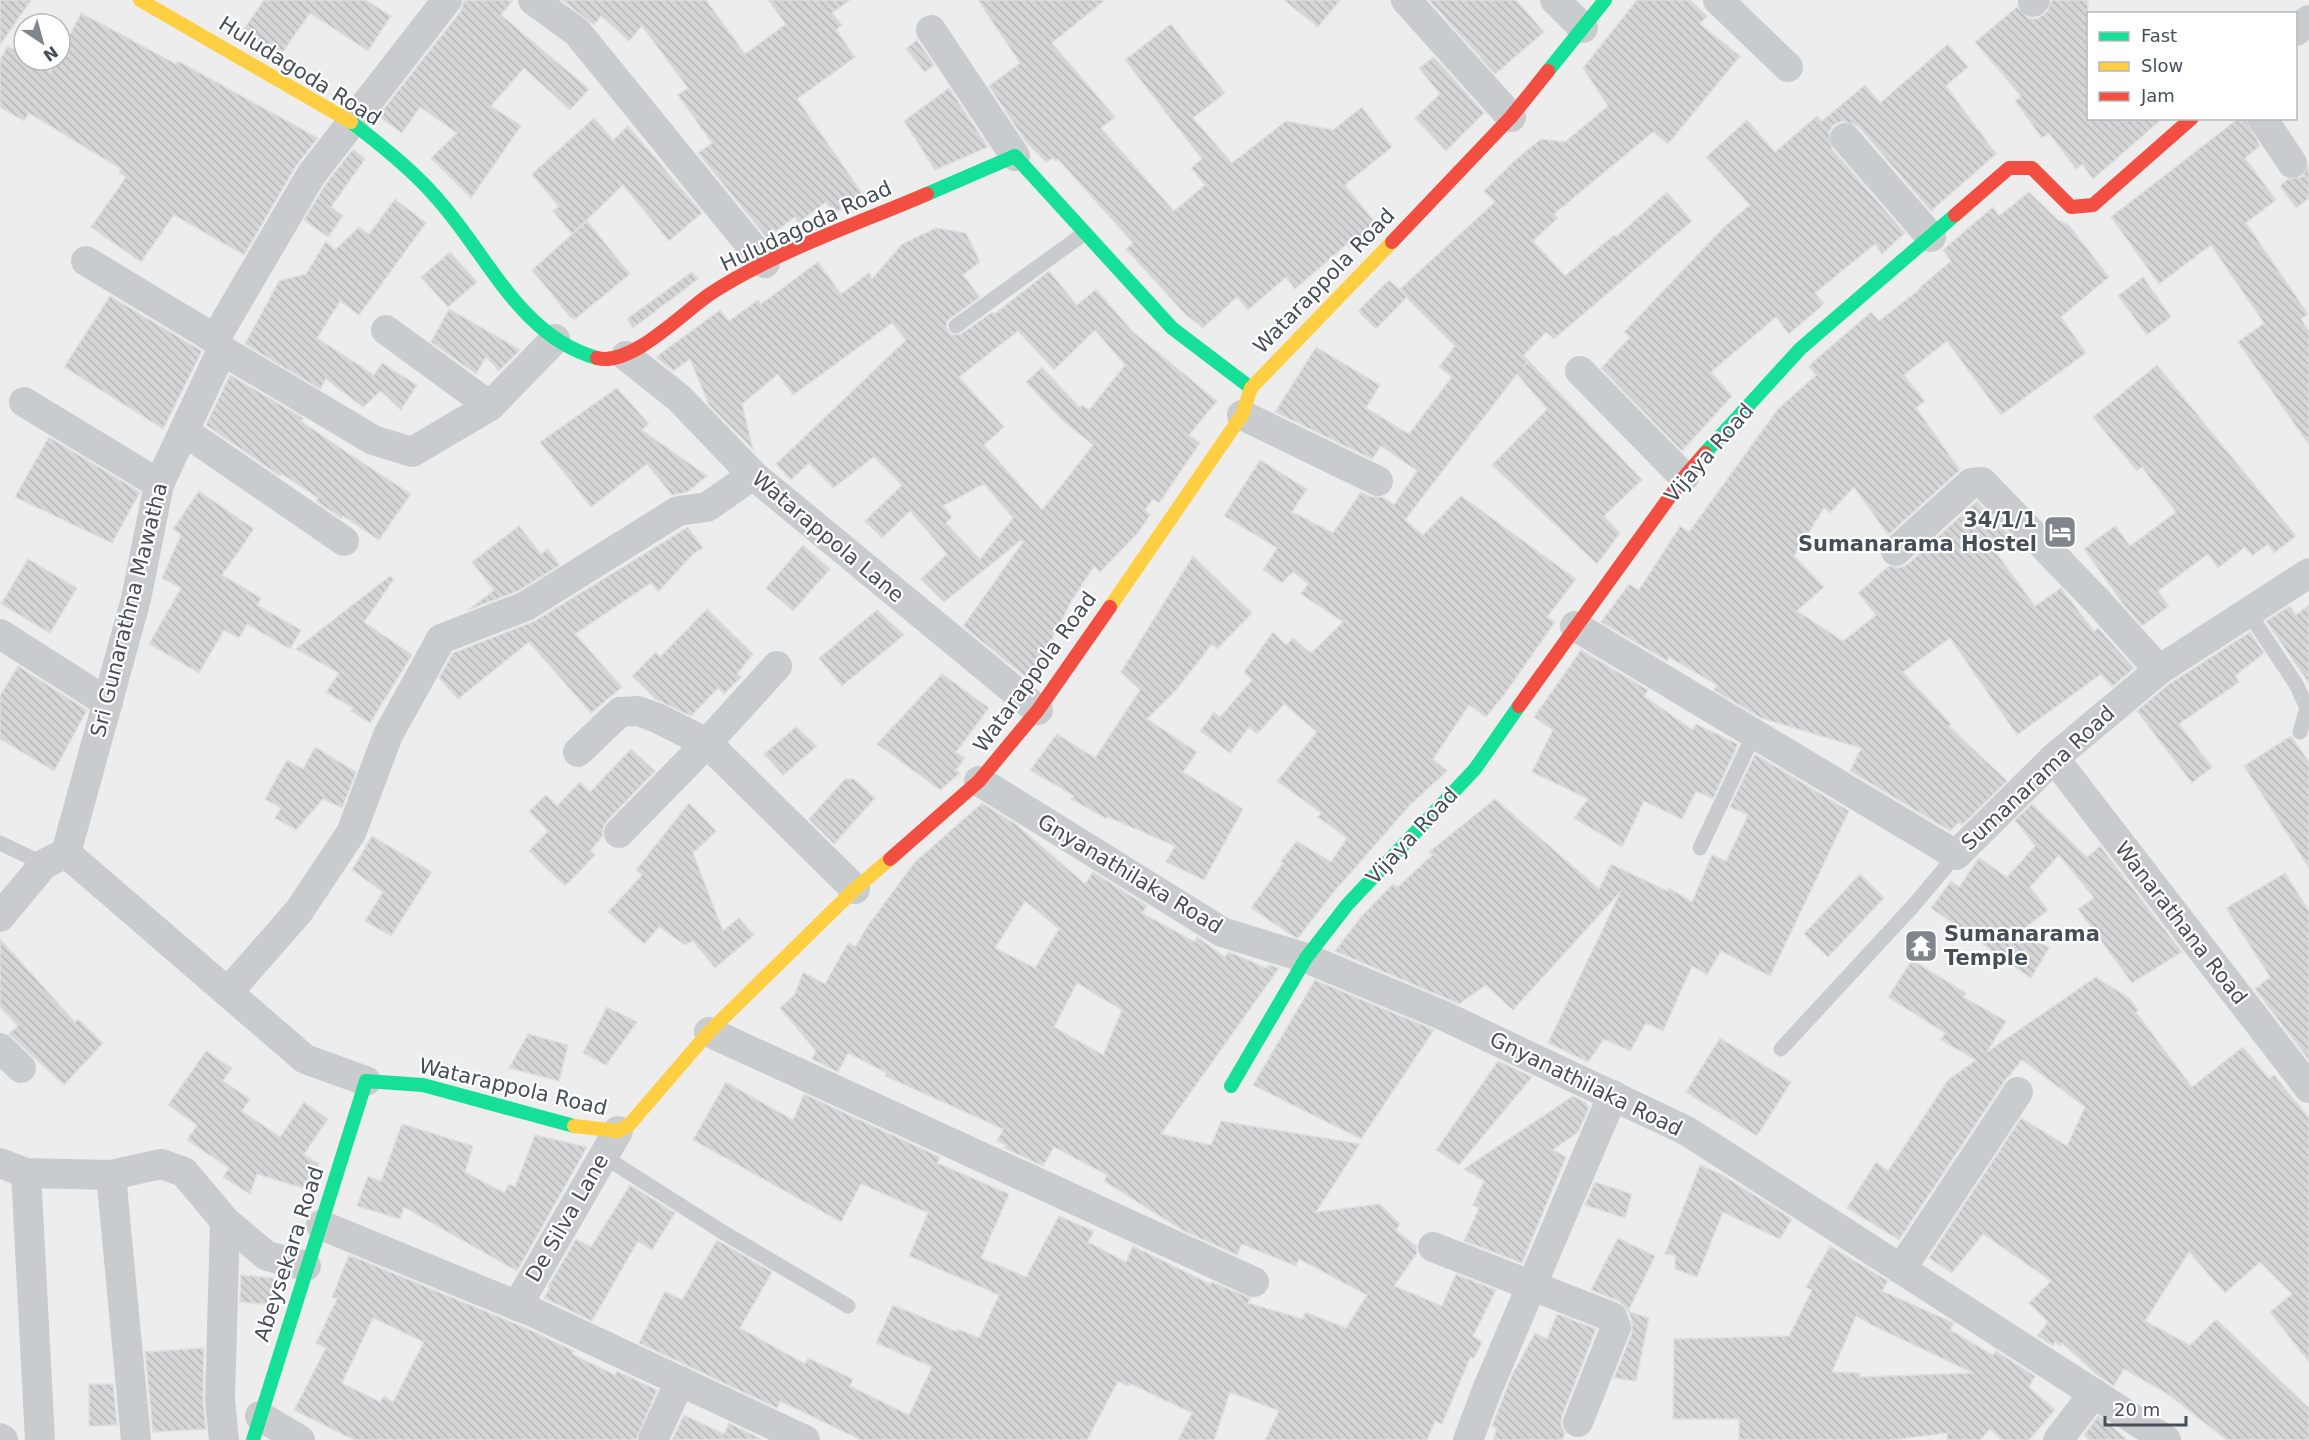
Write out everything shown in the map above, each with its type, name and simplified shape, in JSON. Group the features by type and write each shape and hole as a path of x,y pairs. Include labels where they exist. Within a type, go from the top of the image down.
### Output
{"street":[{"name":"Huludagoda Road","path":"140,0 352,123 434,194 525,314 555,339 587,356 605,360 626,356 710,294 765,263 1015,156"},
{"name":"Sri Gunarathna Mawatha","path":"55,859 108,703 136,599 159,484 184,431 219,345 311,175 447,0"},
{"path":"533,0 577,32 765,263"},
{"path":"1406,0 1511,117"},
{"path":"1555,0 1583,28"},
{"name":"Watarappola Road","path":"366,1081 423,1085 583,1128 618,1131 629,1125 709,1032 855,889 979,782 1038,710 1247,402 1511,117 1605,0"},
{"path":"1718,0 1788,67"},
{"path":"2297,29 2309,20"},
{"path":"931,30 1015,156 1172,328 1247,402 1378,481"},
{"name":"Vijaya Road","path":"1231,1086 1306,958 1347,904 1476,769 1575,626 1684,477 1800,349 2009,168 2032,168 2071,207 2093,205 2190,120"},
{"path":"2263,120 2292,163"},
{"path":"1845,138 1931,237"},
{"path":"86,261 373,441 412,452 490,406 555,339"},
{"path":"386,330 490,406"},
{"name":"Watarappola Lane","path":"626,356 679,398 753,475 1038,710"},
{"path":"1580,371 1684,477"},
{"path":"24,402 159,484"},
{"path":"184,431 344,541"},
{"path":"229,991 299,911 351,833 388,735 441,639 526,606 678,511 707,507 753,475"},
{"path":"1896,551 1971,483 1982,482 2100,604 2159,670"},
{"name":"Sumanarama Road","path":"1575,626 1956,855 2054,758 2159,670 2309,573"},
{"path":"0,633 108,703"},
{"path":"619,834 777,666"},
{"path":"578,752 620,712 638,711 706,744 855,889"},
{"name":"Wanarathana Road","path":"2054,758 2309,1088"},
{"name":"Gnyanathilaka Road","path":"979,782 1222,932 1306,958 1442,1015 1687,1131 2166,1440"},
{"path":"0,917 55,859 229,991 305,1059 366,1081"},
{"path":"709,1032 1254,1282"},
{"name":"Abeysekara Road","path":"256,1428 366,1081"},
{"path":"1900,1269 2018,1092"},
{"path":"1468,1440 1487,1390 1613,1095"},
{"name":"De Silva Lane","path":"517,1306 618,1131"},
{"path":"40,1440 13,1168 111,1175 161,1164 184,1172 225,1221 267,1256 306,1266"},
{"path":"111,1175 136,1440"},
{"path":"224,1440 220,1400 225,1221"},
{"path":"321,1225 517,1306 805,1440"},
{"path":"1433,1247 1612,1317 1616,1327 1578,1422"},
{"path":"653,1440 680,1381"},
{"path":"2058,1440 2094,1393"},
{"path":"256,1428 300,1440"}],"lane":[{"path":"956,326 1085,233"},
{"path":"2248,612 2296,684 2307,708 2300,732"},
{"path":"1700,848 1754,734"},
{"path":"0,843 55,859"},
{"path":"1781,1049 1913,906 1956,855"},
{"path":"603,1156 848,1306"}],"building":[{"path":"0,0 31,0 23,12 12,12 12,28 0,45"},
{"path":"264,0 366,0 391,16 368,51 310,13 280,56 243,30"},
{"path":"464,0 513,0 501,15 589,89 570,110 524,68 491,106 521,126 471,198 431,158 457,133 420,107 402,133 378,116 461,11"},
{"path":"562,0 706,0 745,54 786,24 768,0 850,0 832,13 842,25 836,30 855,57 797,99 864,196 834,213 826,202 798,223 795,217 767,238 698,153 712,143 678,95 688,88 642,26 629,41 601,16 594,25"},
{"path":"978,0 1105,0 1052,43 1115,117 1101,128 1174,211 1205,185 1191,168 1202,159 1125,60 1171,24 1225,93 1193,118 1232,163 1286,121 1333,130 1362,107 1392,147 1345,185 1377,225 1349,247 1347,244 1295,289 1286,277 1248,310 1237,297 1203,328 1185,314 1126,249 1133,243 1058,159 1055,161 1053,158 1046,162 1026,142 989,86 1020,63"},
{"path":"1284,0 1340,0 1318,27"},
{"path":"1429,0 1516,0 1544,32 1495,74"},
{"path":"1637,0 1690,0 1707,16 1700,24 1740,56 1668,144 1653,132 1554,214 1558,218 1533,241 1565,276 1614,235 1616,237 1667,192 1692,221 1554,339 1546,332 1524,355 1528,360 1523,367 1529,361 1642,480 1604,516 1620,533 1597,564 1492,465 1547,409 1517,374 1405,520 1423,535 1461,496 1576,579 1547,617 1555,622 1486,717 1469,705 1433,759 1447,771 1410,805 1332,894 1298,938 1251,908 1283,863 1281,861 1297,841 1331,862 1347,838 1318,817 1321,813 1277,781 1317,732 1284,704 1257,734 1249,727 1230,753 1200,731 1214,712 1220,717 1252,680 1244,672 1273,632 1286,645 1293,638 1311,653 1343,622 1301,594 1308,584 1293,572 1282,583 1263,570 1277,548 1224,516 1260,460 1307,489 1292,512 1333,533 1361,492 1371,497 1383,497 1394,505 1417,471 1381,446 1372,459 1275,412 1316,347 1380,385 1366,408 1409,434 1452,377 1439,367 1455,346 1399,290 1495,202 1484,191 1514,161 1541,139 1565,142 1608,106 1583,68"},
{"path":"2052,0 2088,0 2087,120 2161,120 2093,179 2082,164 2076,169 2049,133 2042,138 2015,101 2021,96 1975,42 2017,7 2028,18 2037,19 2047,12"},
{"path":"81,13 176,64 178,61 318,138 296,166 244,255 174,215 141,262 91,227 126,177 119,173 121,169 29,113 24,121 0,107 0,60 8,46 12,48 12,72 72,72 72,31"},
{"path":"917,40 934,65 925,72 906,49"},
{"path":"1948,44 1968,67 1946,86 1996,154 1931,211 1858,126 1842,121 1833,125 1829,133 1832,149 1905,233 1882,254 1875,244 1815,293 1824,304 1789,334 1776,317 1711,372 1732,396 1682,451 1601,368 1630,337 1624,332 1726,225 1750,205 1706,157 1747,120 1775,152 1817,116 1822,121 1865,85 1880,103"},
{"path":"1434,57 1484,113 1446,151 1415,118 1440,94 1419,68"},
{"path":"949,88 988,147 935,170 904,121"},
{"path":"594,118 613,140 628,126 702,213 669,241 623,185 572,234 553,211 559,207 532,174"},
{"path":"2236,120 2246,120 2260,146 2245,158 2276,200 2246,223 2308,314 2301,319 2309,331 2309,445 2238,342 2264,323 2211,245 2159,284 2111,217"},
{"path":"353,149 365,159 331,207 343,216 328,237 304,220 325,185"},
{"path":"2309,164 2309,198 2296,208 2280,186 2288,179 2302,177"},
{"path":"2029,192 2058,220 2069,225 2109,277 2061,317 2086,353 2001,415 1947,341 1904,375 1925,401 1916,408 1960,470 1888,535 1854,487 1830,513 1824,508 1794,556 1824,587 1797,611 1843,641 1876,615 1858,593 1889,566 1899,568 1908,564 1977,501 2011,537 1994,550 2035,606 2061,588 2094,631 2098,628 2134,668 2112,687 2101,674 2017,735 1950,638 1903,672 1951,724 1949,726 2007,781 1962,825 1959,822 1950,831 1850,771 1861,748 1761,718 1714,690 1717,685 1669,657 1667,661 1601,622 1629,584 1639,590 1680,526 1689,532 1778,409 1816,375 1809,367 1813,362 1871,312 1879,321 1920,289 1951,261 1943,250 1993,207 1999,216"},
{"path":"395,199 426,223 359,315 340,301 317,338 374,375 382,363 417,385 401,410 381,391 363,407 326,379 320,389 245,344 279,281 306,274 326,241 335,250 359,227 369,234"},
{"path":"587,221 630,274 575,319 571,318 532,270"},
{"path":"936,228 966,233 980,262 963,275 980,297 947,321 946,328 951,335 961,334 991,313 996,313 1049,271 1077,305 1096,289 1133,332 1217,401 1189,435 1200,443 1159,503 1153,499 1145,510 1150,515 1137,534 1100,572 1094,566 1072,600 1045,653 1051,658 1032,682 963,626 1023,542 1021,540 944,602 921,579 947,554 910,511 882,538 865,521 902,485 874,457 833,488 809,463 791,480 776,464 906,340 892,323 793,395 778,374 742,404 753,449 709,405 690,359 673,371 656,357 720,310 729,321 758,300 761,304 818,262 841,294 869,273 872,279 902,244","holes":["1095,330 1125,365 1089,410 1082,405 1080,408 1042,367 1026,382 1060,418 1093,445 1042,510 984,445 1004,427 959,377 1018,331 1054,370","984,484 1013,518 980,559 946,523 952,517 943,506"]},
{"path":"450,252 477,282 448,307 421,277"},
{"path":"692,272 698,279 633,328 627,319"},
{"path":"2143,277 2171,317 2147,335 2118,296"},
{"path":"1389,280 1407,297 1376,329 1358,311"},
{"path":"110,296 202,351 163,429 64,367"},
{"path":"449,309 520,350 499,371 486,357 476,374 431,342"},
{"path":"2157,365 2296,536 2274,553 2268,544 2252,556 2245,547 2218,568 2208,554 2158,591 2169,606 2142,626 2084,549 2115,526 2130,546 2176,512 2142,467 2137,471 2093,417"},
{"path":"230,375 303,418 301,421 411,494 379,540 343,516 341,518 316,501 318,498 282,474 280,476 206,425"},
{"path":"617,388 649,424 642,430 707,476 687,492 672,495 647,464 591,507 540,442"},
{"path":"49,437 140,492 112,543 15,497"},
{"path":"199,491 254,529 222,575 261,598 257,605 301,630 290,649 247,624 239,638 224,630 199,673 149,644 181,588 162,578 181,535 173,529"},
{"path":"519,526 541,554 548,549 560,565 518,591 468,610 494,590 472,562"},
{"path":"688,527 703,548 693,554 658,592 651,583 575,634 622,687 591,713 529,642 458,699 439,678 453,653 535,621"},
{"path":"803,545 830,569 793,611 766,588"},
{"path":"1193,556 1252,613 1217,649 1212,644 1177,689 1147,719 1197,752 1183,772 1243,809 1204,880 1166,862 1175,846 1108,817 1107,819 1071,799 1074,796 1030,770 1057,734 1095,758 1140,690 1121,672"},
{"path":"28,559 77,588 50,633 1,604"},
{"path":"390,576 394,579 364,622 412,655 370,723 351,711 353,708 326,692 339,673 296,649"},
{"path":"2309,605 2309,683 2266,621 2290,606 2296,615"},
{"path":"707,609 753,654 737,674 741,677 724,694 718,688 691,716 655,699 632,676 656,652 660,657"},
{"path":"877,610 904,635 842,686 819,658"},
{"path":"2250,632 2264,653 2235,676 2239,682 2179,724 2212,767 2192,783 2137,711 2169,684"},
{"path":"1581,650 1648,690 1644,696 1693,730 1696,724 1738,744 1713,799 1696,791 1682,819 1644,801 1622,847 1574,818 1588,799 1532,772 1553,730 1534,717"},
{"path":"18,666 87,710 54,771 0,739 0,696"},
{"path":"942,674 989,708 956,752 965,758 956,770 960,773 940,790 877,744"},
{"path":"796,727 817,746 783,775 764,754"},
{"path":"2291,736 2309,762 2309,868 2244,766"},
{"path":"315,747 356,772 342,808 323,799 296,830 275,818 281,808 265,799 287,760 303,769"},
{"path":"631,749 655,771 607,821 602,837 590,851 595,855 565,886 529,851 548,831 529,811 546,795 557,806 580,782 590,792"},
{"path":"1755,754 1849,811 1770,976 1721,951 1707,975 1692,966 1663,1031 1646,1023 1630,1051 1604,1039 1588,1062 1548,1043 1621,891 1513,1010 1486,985 1459,1004 1335,951 1361,917 1393,884 1398,887 1432,855 1429,852 1495,799 1599,889 1611,864 1667,891 1669,888 1692,902 1712,855 1726,861 1748,815 1730,807"},
{"path":"845,779 854,779 875,798 834,844 809,819"},
{"path":"689,803 716,831 693,853 723,931 739,918 754,935 715,968 693,941 685,945 659,927 644,944 608,912 642,875 636,870"},
{"path":"982,803 1017,825 1085,884 1093,872 1147,906 1142,913 1195,942 1197,937 1225,957 1229,952 1267,968 1269,965 1279,968 1161,1134 1211,1145 1221,1121 1360,1144 1316,1212 1380,1204 1400,1224 1396,1230 1416,1246 1417,1253 1394,1286 1442,1306 1456,1274 1496,1290 1473,1336 1482,1342 1474,1358 1470,1358 1442,1424 1435,1421 1427,1440 1265,1440 1279,1411 1230,1392 1214,1440 1178,1440 1192,1413 1129,1383 1128,1386 1118,1381 1087,1440 861,1440 780,1401 777,1408 639,1343 665,1291 682,1300 717,1240 772,1272 740,1328 805,1364 808,1358 853,1379 850,1386 909,1415 932,1367 876,1343 893,1305 957,1332 958,1329 979,1338 999,1295 909,1256 928,1213 861,1184 841,1222 693,1140 726,1082 793,1120 804,1094 940,1157 937,1163 1009,1194 981,1258 1026,1277 1059,1216 1094,1231 1088,1242 1126,1262 1133,1246 1210,1284 1212,1282 1251,1298 1248,1303 1303,1319 1305,1312 1346,1328 1367,1295 1299,1259 1296,1266 1242,1244 1237,1255 1182,1230 1104,1181 1107,1175 1054,1147 1043,1166 1004,1148 1006,1145 997,1141 1003,1129 885,1076 887,1073 848,1053 838,1072 812,1059 816,1051 780,1008 795,994 803,972 825,984 848,943 856,946 867,927 914,863","holes":["1025,901 1059,929 1035,968 995,948","1077,983 1122,1010 1103,1055 1054,1027"]},
{"path":"2032,804 2087,857 2100,846 2182,952 2132,983 2078,909 2094,898 2059,855 2030,887 2048,910 2021,931 2049,948 2031,978 1931,908 1951,881 1959,887 1979,858 2007,877 2035,846 2015,820"},
{"path":"372,836 432,872 391,936 365,921 383,892 352,870"},
{"path":"2285,873 2309,911 2309,1060 2255,989 2270,977 2226,908"},
{"path":"1860,874 1884,898 1828,957 1804,934"},
{"path":"0,939 75,1022 78,1019 103,1043 64,1085 9,1034 18,1026 0,1007"},
{"path":"1912,960 1966,993 1963,997 2006,1021 1987,1052 2096,977 2129,998 2138,1010 2136,1012 2192,1087 2243,1047 2269,1079 2274,1075 2309,1118 2309,1362 2270,1312 2292,1294 2260,1262 2225,1293 2189,1252 2145,1321 2190,1345 2216,1319 2309,1408 2309,1440 2227,1440 2166,1393 2124,1369 2114,1386 2096,1374 2062,1343 2060,1346 2055,1342 2053,1346 2037,1336 2048,1322 2029,1303 2051,1281 1983,1234 1952,1273 1929,1258 2021,1118 2067,1146 2085,1107 2022,1060 2004,1082 1899,1240 1847,1208 1876,1162 1888,1171 1948,1080 1976,1060 1941,1040 1945,1033 1888,997"},
{"path":"1315,980 1434,1030 1361,1139 1253,1085"},
{"path":"607,1007 637,1022 606,1065 583,1053"},
{"path":"528,1034 568,1045 559,1081 509,1068"},
{"path":"1720,1038 1791,1082 1757,1136 1686,1092"},
{"path":"206,1051 232,1068 223,1081 250,1099 242,1111 280,1137 304,1102 328,1119 304,1154 319,1164 302,1188 257,1174 250,1194 223,1177 229,1168 187,1140 197,1125 168,1105"},
{"path":"1498,1061 1532,1077 1459,1165 1436,1150"},
{"path":"1573,1096 1585,1102 1589,1108 1578,1132 1553,1150 1566,1157 1522,1263 1464,1241 1479,1208 1473,1205 1484,1181 1464,1169"},
{"path":"402,1124 473,1146 465,1172 504,1193 509,1184 515,1187 535,1135 587,1147 517,1271 404,1207 400,1219 357,1206 368,1176 381,1181"},
{"path":"1700,1165 1721,1174 1792,1219 1780,1239 1723,1212 1697,1277 1675,1269 1675,1255 1665,1254"},
{"path":"1595,1182 1632,1194 1625,1218 1585,1205"},
{"path":"630,1185 675,1213 652,1250 638,1241 592,1321 544,1298 576,1239 591,1247"},
{"path":"1618,1238 1655,1256 1628,1311 1619,1301 1591,1290"},
{"path":"1830,1246 1888,1281 1882,1291 1954,1323 1950,1330 1993,1355 1996,1351 2035,1376 2029,1387 2055,1410 2029,1440 2002,1440 1990,1429 1980,1440 1947,1440 1947,1433 1889,1440 1739,1440 1739,1419 1673,1419 1674,1339 1789,1336 1812,1290 1806,1287","holes":["1856,1316 1973,1373 1860,1377 1860,1373 1832,1372"]},
{"path":"349,1255 528,1329 574,1351 572,1354 615,1375 617,1371 657,1390 636,1440 354,1440 294,1410 326,1348 316,1343 337,1299 332,1297","holes":["373,1318 424,1342 393,1402 384,1396 380,1402 342,1383"]},
{"path":"241,1275 274,1278 272,1305 240,1302"},
{"path":"1628,1311 1649,1318 1636,1381 1614,1378 1632,1333 1632,1321"},
{"path":"1557,1314 1596,1329 1562,1416 1561,1425 1565,1433 1562,1440 1493,1440 1497,1428 1492,1426 1511,1377 1535,1333 1547,1339"},
{"path":"204,1348 203,1400 206,1429 153,1432 145,1352"},
{"path":"89,1384 113,1384 117,1425 89,1426"},
{"path":"684,1415 724,1434 729,1423 761,1439 672,1440"},
{"path":"2098,1416 2127,1440 2089,1440 2084,1435"}],"traffic: fast":[{"path":"1548,71 1605,0"},
{"path":"351,122 405,166 434,195 524,312 569,347 597,358"},
{"path":"927,194 1015,156 1172,328 1251,388"},
{"path":"1705,453 1800,349 1955,215"},
{"path":"1231,1086 1306,958 1347,905 1475,769 1519,706"},
{"path":"253,1440 366,1081 423,1085 574,1126"}],"traffic: slow":[{"path":"140,0 351,122"},
{"path":"1110,607 1242,415 1251,388 1392,242"},
{"path":"574,1126 618,1131 629,1125 709,1032 855,889 890,859"}],"traffic: jam":[{"path":"1392,242 1511,117 1548,71"},
{"path":"1955,215 2009,168 2032,168 2071,207 2093,205 2190,120"},
{"path":"597,358 610,359 640,347 710,294 762,265 927,194"},
{"path":"1519,706 1684,477 1705,453"},
{"path":"890,859 979,781 1038,710 1110,607"}],"place":[{"name":"34/1/1 Sumanarama Hostel","path":"2060,532"},
{"name":"Sumanarama Temple","path":"1921,946"}]}
